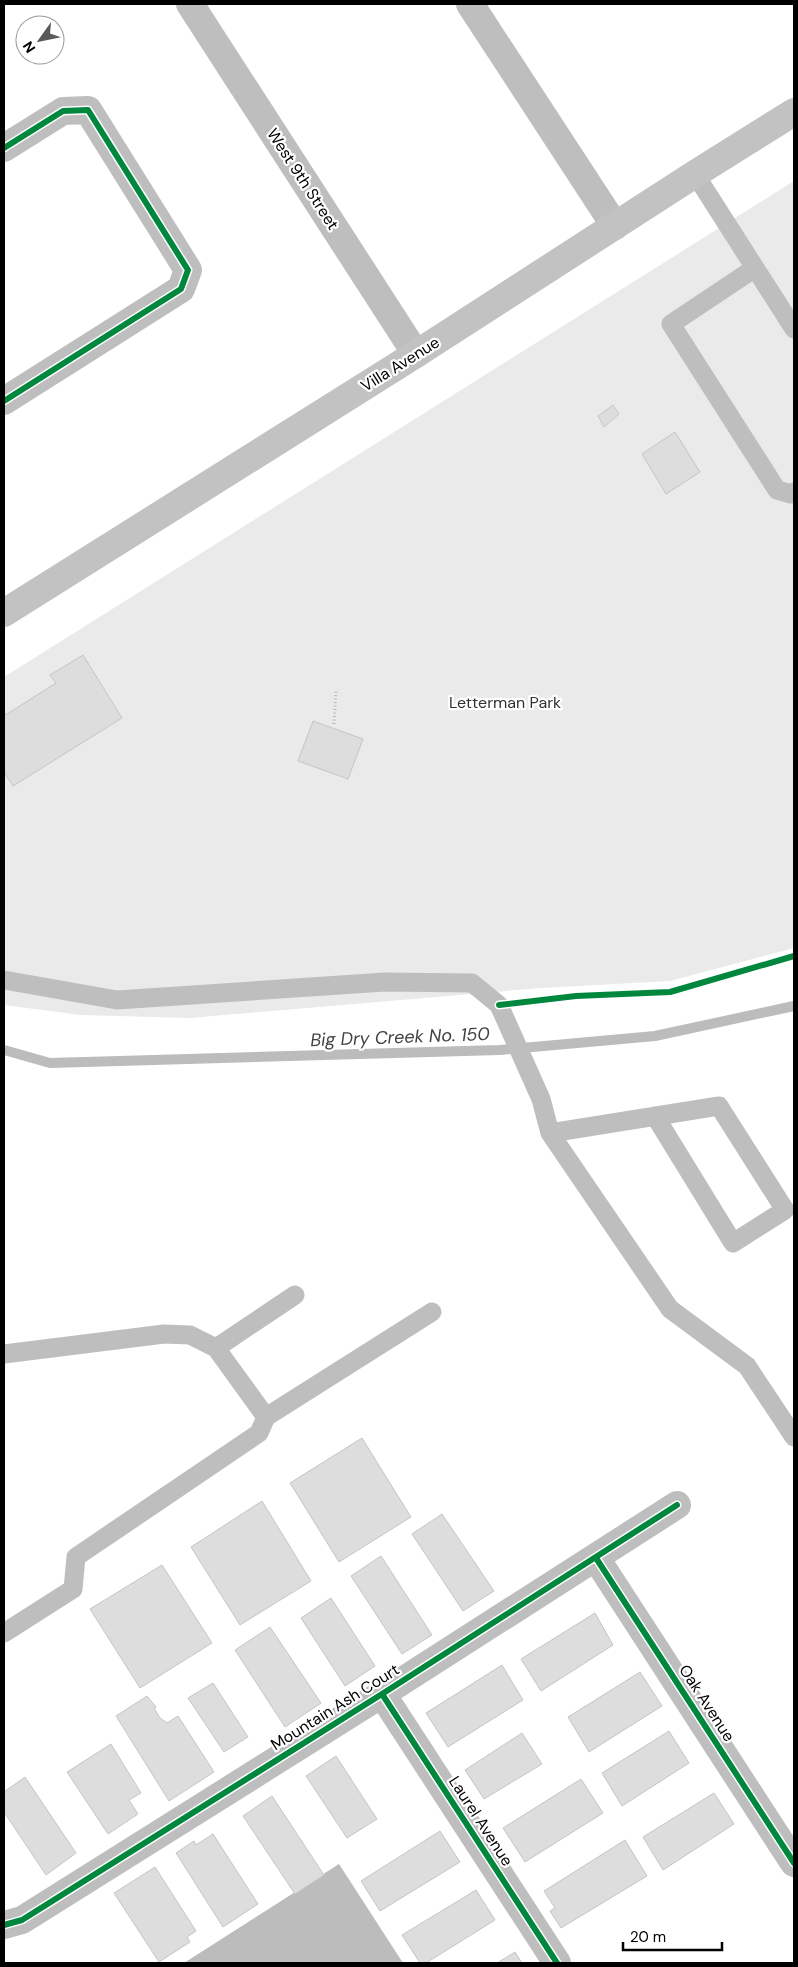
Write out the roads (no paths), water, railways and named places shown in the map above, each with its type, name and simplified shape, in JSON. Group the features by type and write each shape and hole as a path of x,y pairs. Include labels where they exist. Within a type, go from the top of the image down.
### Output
{"main road":[{"name":"Villa Avenue","path":"4,613 416,354 794,112"}],"street":[{"name":"West 9th Street","path":"190,4 416,354"},
{"path":"472,5 615,226"},
{"path":"4,148 63,111 88,110 188,270 181,289 4,401"},
{"name":"Mountain Ash Court","path":"4,1925 22,1920 382,1694 677,1505"},
{"name":"Oak Avenue","path":"596,1558 794,1863"},
{"name":"Laurel Avenue","path":"382,1694 557,1963"}],"lane":[{"path":"695,174 794,330"},
{"path":"755,268 671,324 777,490 791,494 794,492"},
{"path":"4,980 117,1000 385,982 472,983 499,1005 541,1099 550,1132 670,1309 747,1366 794,1437"},
{"path":"550,1132 719,1106 784,1210 733,1243 655,1116"},
{"path":"216,1348 295,1295"},
{"path":"4,1633 73,1589 76,1557 259,1433 266,1417 432,1312"},
{"path":"4,1354 164,1334 190,1335 216,1348 266,1417"}],"waterway":[{"name":"Big Dry Creek No. 150","path":"4,1050 50,1063 500,1050 655,1036 794,1006"}],"park label":[{"name":"Letterman Park","path":"505,702"}]}
